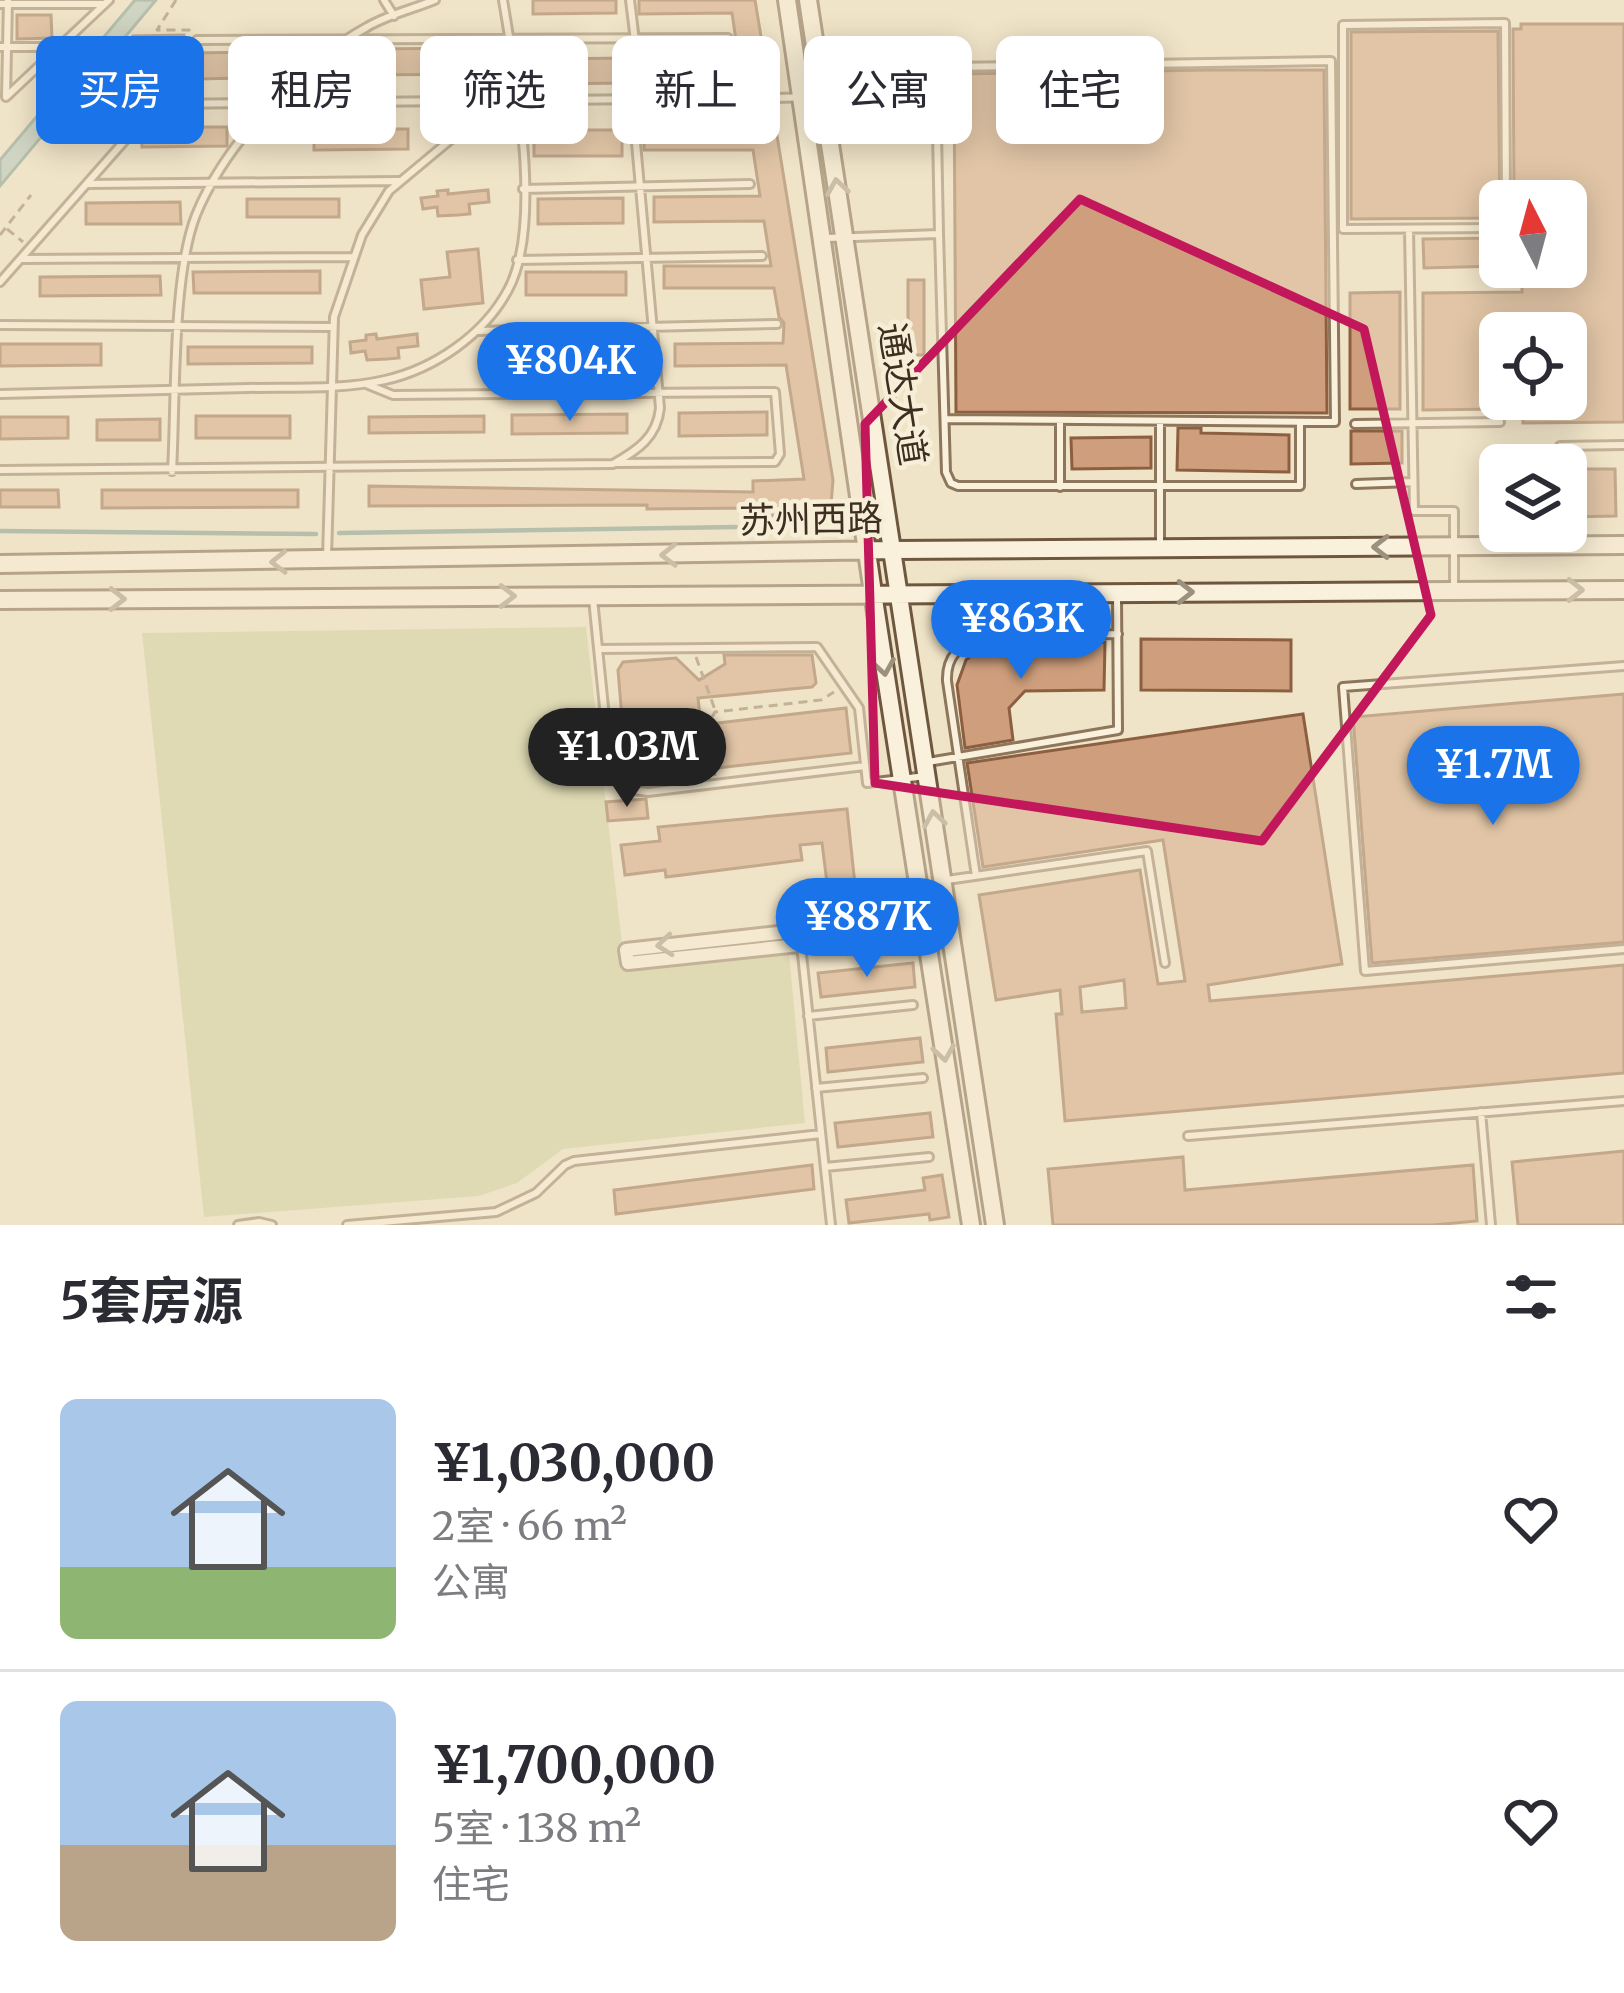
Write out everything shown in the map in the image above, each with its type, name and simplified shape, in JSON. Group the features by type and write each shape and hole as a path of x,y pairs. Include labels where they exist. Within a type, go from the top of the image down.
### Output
{"main road":[{"name":"通达大道","path":"787,0 971,1225"},
{"name":"通达大道","path":"808,0 814,36"},
{"name":"通达大道","path":"830,144 995,1225"},
{"name":"苏州西路","path":"0,564 1624,545"},
{"name":"苏州西路","path":"0,600 1624,590"}],"street":[{"path":"743,944 628,964 626,950 793,941 950,922"}],"lane":[{"path":"384,0 394,16"},
{"path":"354,36 367,26 435,0"},
{"path":"503,0 509,36"},
{"path":"630,0 635,36"},
{"path":"36,70 6,97 5,3 106,2"},
{"path":"72,36 106,2"},
{"path":"1479,228 1343,229 1343,25 1505,23 1507,180"},
{"path":"4,47 36,47"},
{"path":"945,419 1335,422 1331,61 948,67 936,80 946,472 951,483 1300,486 1300,422"},
{"path":"780,98 802,98"},
{"path":"0,282 122,144"},
{"path":"172,471 187,258 196,216 239,144"},
{"path":"327,561 333,327 354,257 380,206 401,181 445,144"},
{"path":"0,394 332,386 387,380 438,360 477,331 509,289 524,231 521,144"},
{"path":"613,464 637,450 658,427 636,144"},
{"path":"86,184 401,181"},
{"path":"523,189 750,184"},
{"path":"1409,229 1414,511 1454,511 1454,591"},
{"path":"823,238 939,234"},
{"path":"517,260 762,256"},
{"path":"20,259 354,257"},
{"path":"477,331 777,324"},
{"path":"0,325 333,327"},
{"path":"0,470 775,462 779,454 775,392 393,395 362,382"},
{"path":"1060,420 1060,487"},
{"path":"1160,421 1160,548"},
{"path":"1355,424 1500,422"},
{"path":"1587,446 1624,445"},
{"path":"1356,484 1413,482"},
{"path":"598,650 817,647 859,708 867,783 902,778 957,757 1118,730 1117,592"},
{"path":"593,595 613,781 648,792 865,766"},
{"path":"976,876 946,669 964,643 994,634 1118,634"},
{"path":"1624,666 1343,687 1365,971 1624,950"},
{"path":"943,880 1147,851 1165,962"},
{"path":"793,941 808,1016 831,1225"},
{"path":"808,1016 913,1005"},
{"path":"816,1088 923,1078"},
{"path":"1188,1136 1624,1101"},
{"path":"1481,1112 1491,1225"},
{"path":"347,1225 482,1214 536,1192 574,1161 821,1134"},
{"path":"825,1167 929,1157"},
{"path":"482,1214 484,1225"},
{"path":"238,1225 272,1225"}],"path":[{"path":"176,0 157,30 189,30 194,36"},
{"path":"0,235 31,195"},
{"path":"5,228 30,248"},
{"path":"692,648 715,712"},
{"path":"715,712 821,700 845,684"},
{"path":"715,712 709,722 716,784"}],"highlighted area":[{"path":"1080,199 1364,329 1431,615 1262,841 875,783 865,424"}],"green space":[{"path":"586,627 625,970 789,953 805,1123 563,1149 517,1183 479,1196 204,1217 142,633"}],"water":[{"path":"135,0 156,0 126,36 105,36"},
{"path":"36,117 36,143 0,186 0,160"}],"building":[{"path":"533,0 616,0 616,13 533,14"},
{"path":"639,0 755,0 761,36 735,36 732,13 639,14"},
{"path":"17,15 51,15 52,36 17,39"},
{"path":"1521,24 1624,24 1624,422 1523,423 1587,420 1587,312 1479,312 1479,409 1423,410 1423,293 1587,288 1587,180 1514,180 1513,29 1521,29"},
{"path":"1498,31 1500,180 1479,180 1479,218 1351,219 1351,32"},
{"path":"396,49 420,49 420,75 396,75"},
{"path":"204,53 228,53 228,78 204,79"},
{"path":"588,58 612,58 612,83 588,83"},
{"path":"1324,70 1327,413 956,412 954,144 972,144 972,74 996,73 996,144 1164,144 1164,71"},
{"path":"204,127 227,127 227,146 142,147 204,144"},
{"path":"396,129 408,129 408,149 314,150 314,144 396,144"},
{"path":"588,130 612,130 612,144 622,144 622,156 534,156 534,144 588,144"},
{"path":"644,144 778,144 833,480 831,505 814,515 754,516 754,508 647,509 647,505 369,506 369,486 753,492 753,481 804,479 786,365 675,366 675,344 783,343 784,323 774,288 664,288 664,266 771,266 764,221 654,222 654,197 760,196 753,150 644,150"},
{"path":"448,190 448,194 488,190 489,202 469,204 470,214 438,216 437,207 423,209 421,198"},
{"path":"623,198 623,223 538,224 538,199"},
{"path":"247,199 339,199 339,217 247,217"},
{"path":"180,202 181,224 86,224 86,203"},
{"path":"1479,238 1479,267 1424,268 1423,239"},
{"path":"478,249 483,303 424,309 421,280 450,277 447,252"},
{"path":"320,271 320,293 194,293 193,272"},
{"path":"526,272 626,272 626,295 526,295"},
{"path":"160,276 161,295 40,296 40,277"},
{"path":"908,280 924,280 924,355 908,355"},
{"path":"1400,292 1400,409 1350,409 1350,293"},
{"path":"376,334 377,339 417,334 418,346 398,348 399,358 367,360 365,351 351,353 350,342"},
{"path":"624,341 624,365 512,366 512,342"},
{"path":"0,344 101,344 101,365 0,366"},
{"path":"188,347 312,347 312,363 188,364"},
{"path":"767,412 767,435 679,436 679,413"},
{"path":"627,414 627,433 512,434 512,415"},
{"path":"196,416 290,416 290,438 196,438"},
{"path":"484,416 484,432 369,433 369,417"},
{"path":"0,417 68,417 68,438 0,439"},
{"path":"160,419 160,440 97,440 97,420"},
{"path":"1178,428 1289,435 1289,472 1177,470"},
{"path":"1351,431 1402,431 1402,463 1351,464"},
{"path":"1151,437 1151,468 1072,469 1071,438"},
{"path":"1587,469 1615,469 1616,516 1587,517"},
{"path":"0,490 58,490 59,507 0,507"},
{"path":"102,490 298,490 298,507 102,508"},
{"path":"1141,639 1291,640 1291,691 1141,690"},
{"path":"1105,642 1104,690 1025,691 1009,708 1013,740 965,748 957,685 966,660 983,647 990,643"},
{"path":"724,655 812,655 816,683 698,698 701,725 846,708 851,753 627,778 618,670 623,662 676,658 699,680 725,664"},
{"path":"1624,694 1624,942 1372,963 1353,717"},
{"path":"1303,714 1342,964 1208,985 1210,1001 1624,965 1624,1073 1065,1121 1056,1014 1062,1014 1060,990 996,1000 979,895 1140,870 1158,984 1185,981 1163,840 983,867 967,763","holes":["1124,980 1126,1008 1082,1012 1080,987"]},
{"path":"646,799 648,818 608,821 606,802"},
{"path":"847,809 857,904 830,907 822,843 800,845 802,860 666,877 665,870 625,875 621,845 660,841 658,827"},
{"path":"913,963 915,987 821,997 818,973"},
{"path":"920,1038 923,1062 828,1072 826,1048"},
{"path":"930,1113 933,1137 838,1147 835,1123"},
{"path":"1624,1151 1624,1225 1518,1225 1512,1162"},
{"path":"1183,1157 1185,1190 1473,1165 1477,1221 1053,1225 1048,1169"},
{"path":"812,1165 814,1189 616,1214 614,1190"},
{"path":"942,1175 949,1217 930,1220 929,1214 849,1223 846,1200 925,1190 923,1178"}],"waterway":[{"path":"339,533 736,527"},
{"path":"0,531 316,534"}]}
